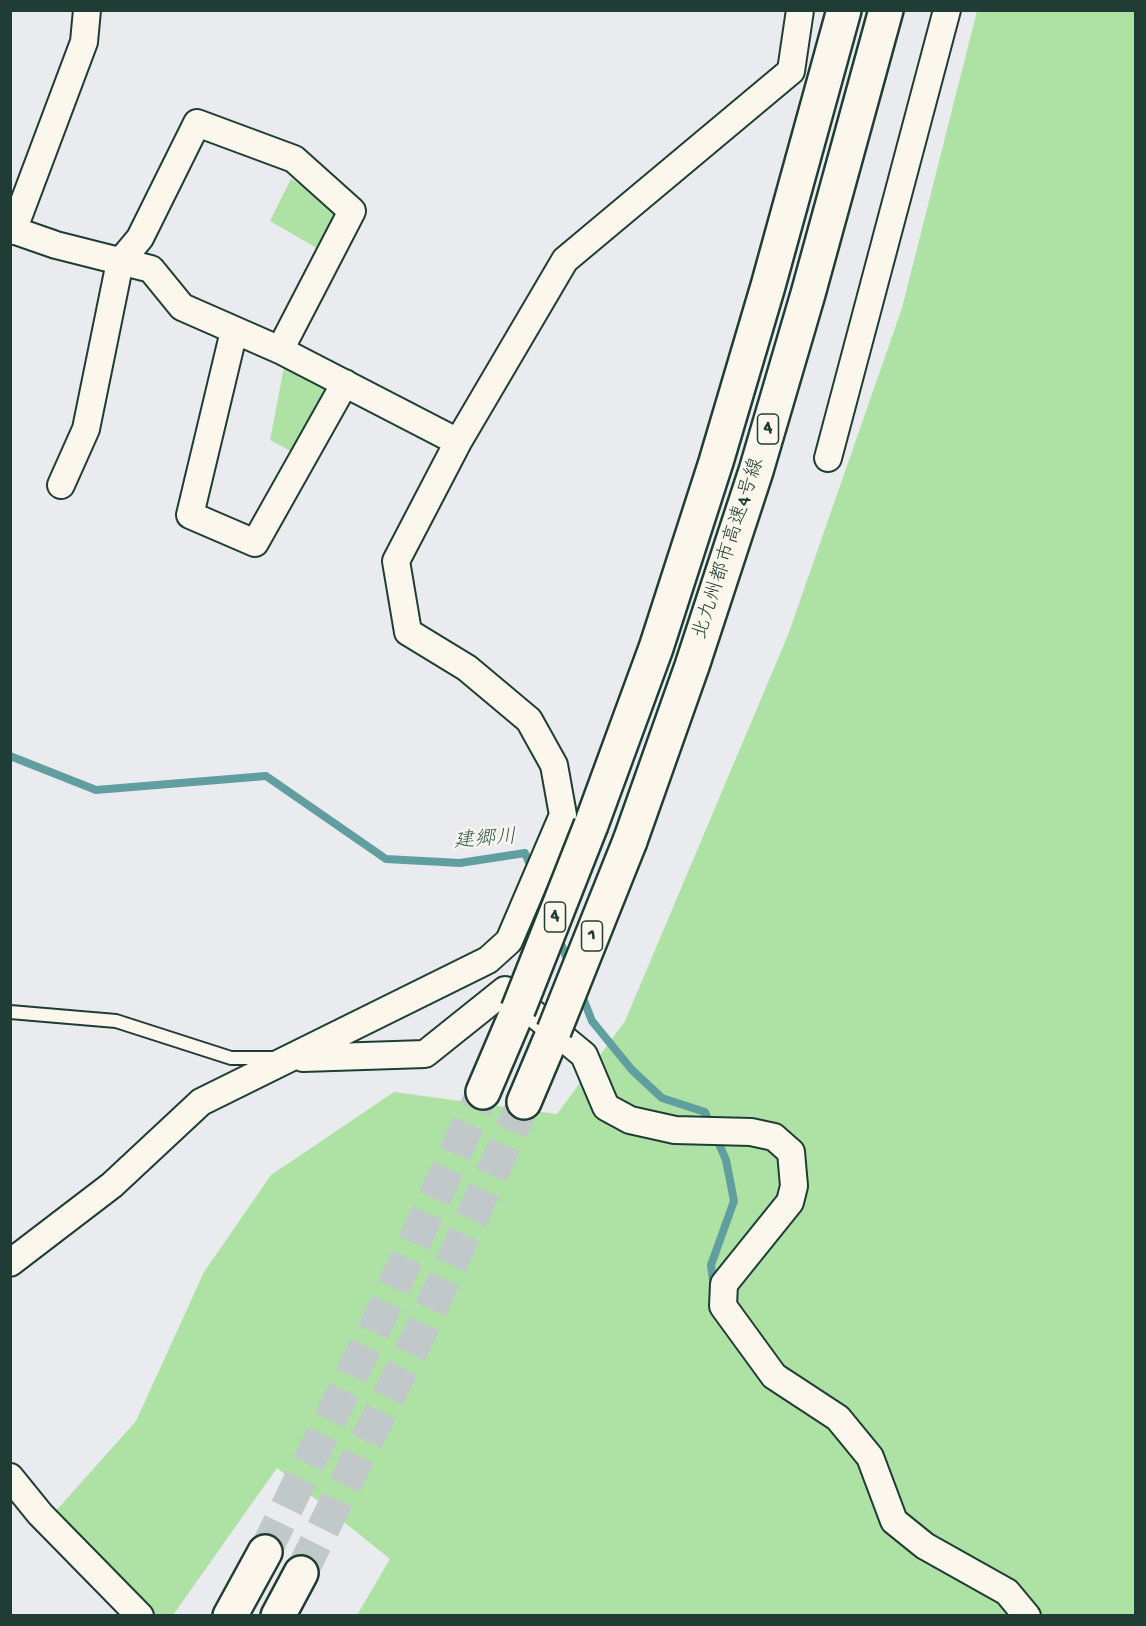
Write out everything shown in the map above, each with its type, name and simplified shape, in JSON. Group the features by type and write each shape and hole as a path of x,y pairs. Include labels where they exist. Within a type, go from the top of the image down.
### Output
{"highway":[{"name":"北九州都市高速4号線","path":"511,1000 591,825 656,648 716,462 768,286 844,10"},
{"name":"北九州都市高速4号線","path":"630,841 692,666 756,471 808,294 886,10"},
{"name":"1","path":"524,1102 630,841"},
{"name":"4","path":"483,1092 511,1000"},
{"path":"230,1616 265,1552"},
{"path":"278,1616 301,1573"}],"street":[{"path":"87,10 84,42 12,230 151,269 182,307 234,332 280,350 458,442"},
{"path":"10,1263 112,1185 201,1102 489,960 509,941 563,815 554,765 530,720 467,668 408,632 396,561 458,442 565,260 791,71 800,10"},
{"path":"828,458 947,10"},
{"path":"61,485 86,429 120,261 140,237 196,123 294,159 352,211 280,350"},
{"path":"234,332 190,515 255,543 345,383"},
{"path":"489,960 511,1000 584,1055 606,1107 630,1120 700,1131 751,1132 774,1137 791,1152 794,1186 790,1202 724,1284 723,1306 774,1376 838,1418 870,1457 894,1521 925,1546 1007,1592 1027,1616"},
{"path":"293,1058 425,1054 511,1000"},
{"path":"10,1477 40,1514 140,1616"}],"lane":[{"path":"10,1012 116,1021 231,1058 293,1058"}],"green space":[{"path":"977,11 1135,11 1135,1615 357,1615 390,1559 277,1468 173,1615 155,1615 54,1513 136,1421 204,1272 271,1175 394,1092 557,1114 625,1021 788,635 902,308"},
{"path":"291,179 335,204 339,222 320,250 270,221"},
{"path":"284,367 326,386 328,396 296,454 270,440"}],"waterway":[{"name":"建郷川","path":"10,756 96,790 266,776 386,859 460,863 525,853 533,872"},
{"name":"建郷川","path":"557,934 569,964"},
{"name":"建郷川","path":"581,993 592,1021 632,1070 662,1098 705,1112 726,1160 734,1201 711,1265 713,1280"}],"tunnel":[{"path":"265,1552 379,1319 483,1092"},
{"path":"301,1573 419,1335 524,1102"}]}
